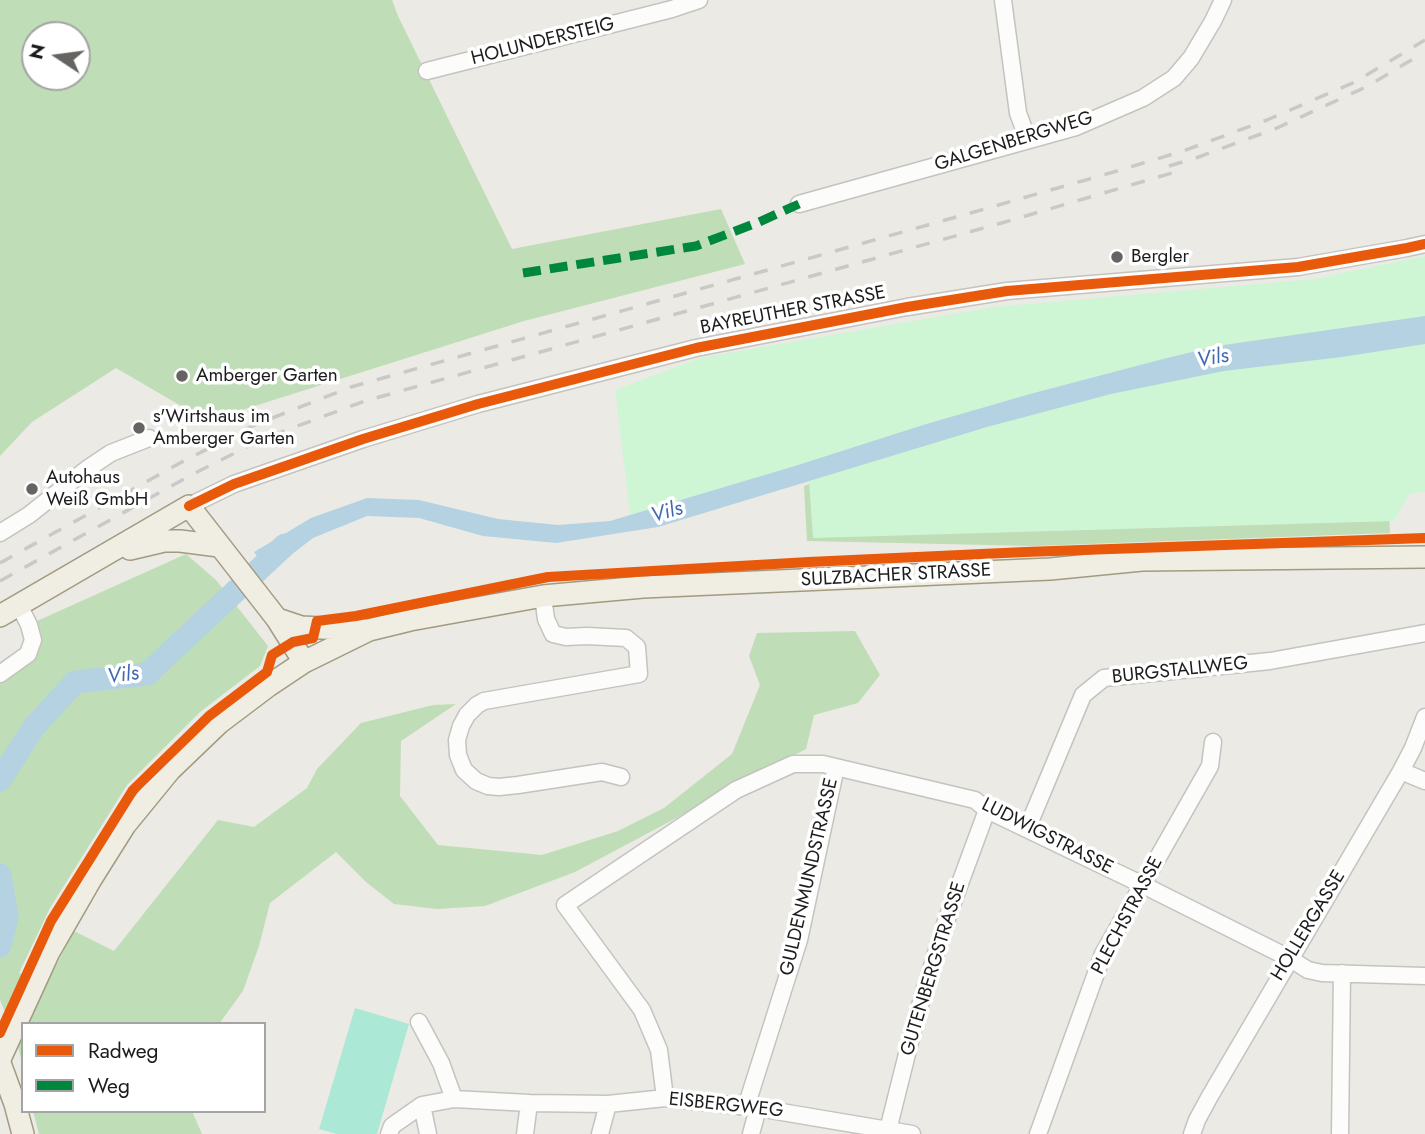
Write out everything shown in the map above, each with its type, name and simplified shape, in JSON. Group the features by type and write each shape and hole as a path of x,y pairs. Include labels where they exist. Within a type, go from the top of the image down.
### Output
{"main road":[{"path":"189,506 277,619 297,635 304,662"},
{"name":"BAYREUTHER STRASSE","path":"0,617 189,506"},
{"name":"BAYREUTHER STRASSE","path":"108,554 164,541 219,547"},
{"name":"SULZBACHER STRASSE","path":"297,635 369,630 542,596 643,587 1050,569 1142,560 1425,557"},
{"name":"SULZBACHER STRASSE","path":"0,1061 49,952 91,879 125,825 170,770 219,723 268,686 304,662 369,630"},
{"path":"0,1061 23,1134"}],"street":[{"name":"HOLUNDERSTEIG","path":"427,71 699,0"},
{"path":"1003,0 1018,113 1028,140"},
{"name":"GALGENBERGWEG","path":"799,204 1076,127 1143,98 1174,78 1191,58 1223,0"},
{"name":"BAYREUTHER STRASSE","path":"189,506 234,484 363,439 478,404 696,348 907,307 1007,291 1298,267 1425,244"},
{"path":"0,533 29,514 87,468 111,453 149,438"},
{"path":"542,596 546,618 553,634 566,637 626,638 637,647 639,674 484,701 467,715 461,726 457,740 458,755 464,770 476,781 499,787 602,772 621,777"},
{"path":"0,674 28,654 33,640 19,606"},
{"name":"BURGSTALLWEG","path":"1027,829 1083,695 1104,678 1270,661 1425,633"},
{"name":"HOLLERGASSE","path":"1192,1134 1196,1120 1289,958 1401,771 1425,718"},
{"name":"PLECHSTRASSE","path":"1038,1134 1103,954 1210,766 1213,742"},
{"name":"LUDWIGSTRASSE","path":"665,1098 659,1050 642,1010 565,905 736,790 793,764 823,764 975,800 988,810 1143,885 1308,970 1322,973 1425,976"},
{"name":"GULDENMUNDSTRASSE","path":"751,1134 752,1107 799,940 836,767"},
{"path":"1401,771 1425,781"},
{"name":"GUTENBERGSTRASSE","path":"888,1130 916,1018 938,947 988,810"},
{"path":"1340,1134 1342,973"},
{"path":"419,1022 441,1063 454,1098"},
{"name":"EISBERGWEG","path":"389,1134 392,1126 422,1105 454,1098 608,1104 665,1098 752,1107 912,1134"},
{"path":"525,1134 529,1103"},
{"path":"600,1134 608,1104"},
{"path":"422,1105 428,1134"}],"green space":[{"path":"0,0 392,0 512,249 721,209 745,264 524,321 207,421 116,368 32,422 0,456"},
{"path":"1425,256 1425,492 1410,493 1394,521 813,538 808,467 631,522 615,390 700,358 993,307 1314,279"},
{"path":"871,461 1388,494 1390,533 1033,546 807,541 804,486"},
{"path":"186,554 216,580 268,646 260,666 200,712 127,785 50,908 19,973 47,983 74,931 114,951 218,820 254,827 307,788 317,769 361,723 433,705 456,704 401,741 400,796 438,845 542,855 618,831 664,808 732,754 760,685 749,656 757,633 855,631 880,675 858,703 814,715 806,749 575,872 485,906 437,909 394,904 366,882 336,852 270,903 243,991 220,1022 21,1022 21,1059 16,1038 0,1000 0,680 38,652 37,621"},
{"path":"355,1008 409,1024 377,1134 337,1134 319,1129"},
{"path":"34,1113 193,1113 202,1134 39,1134"}],"water":[{"path":"1425,316 1425,344 1224,371 1111,394 987,427 658,527 556,543 483,536 419,518 367,516 313,538 269,572 254,552 311,518 367,498 419,500 498,519 558,525 610,521 923,425 1163,359 1217,346"}],"waterway":[{"name":"Vils","path":"0,780 34,727 75,682 147,674 285,545"},
{"name":"Vils","path":"0,875 7,917 0,946"}],"railway":[{"path":"0,563 252,426 351,387 1183,151 1267,120 1355,82 1425,40"},
{"path":"1169,166 1277,128 1368,86 1418,56"},
{"path":"0,581 193,474 265,438 365,401 1182,170"}],"marked path":[{"path":"523,273 696,246 799,204"}],"cycle path":[{"path":"189,506 234,484 363,439 478,404 696,348 907,307 1007,291 1298,267 1425,244"},
{"path":"0,1033 51,921 133,790 209,716 267,672 272,655 293,642 313,638 317,621 356,616 548,577 1025,552 1425,538"}],"place":[{"name":"Bergler","path":"1117,257"},
{"name":"Amberger Garten","path":"182,376"},
{"name":"s'Wirtshaus im Amberger Garten","path":"139,428"},
{"name":"Autohaus Weiß GmbH","path":"32,489"}]}
